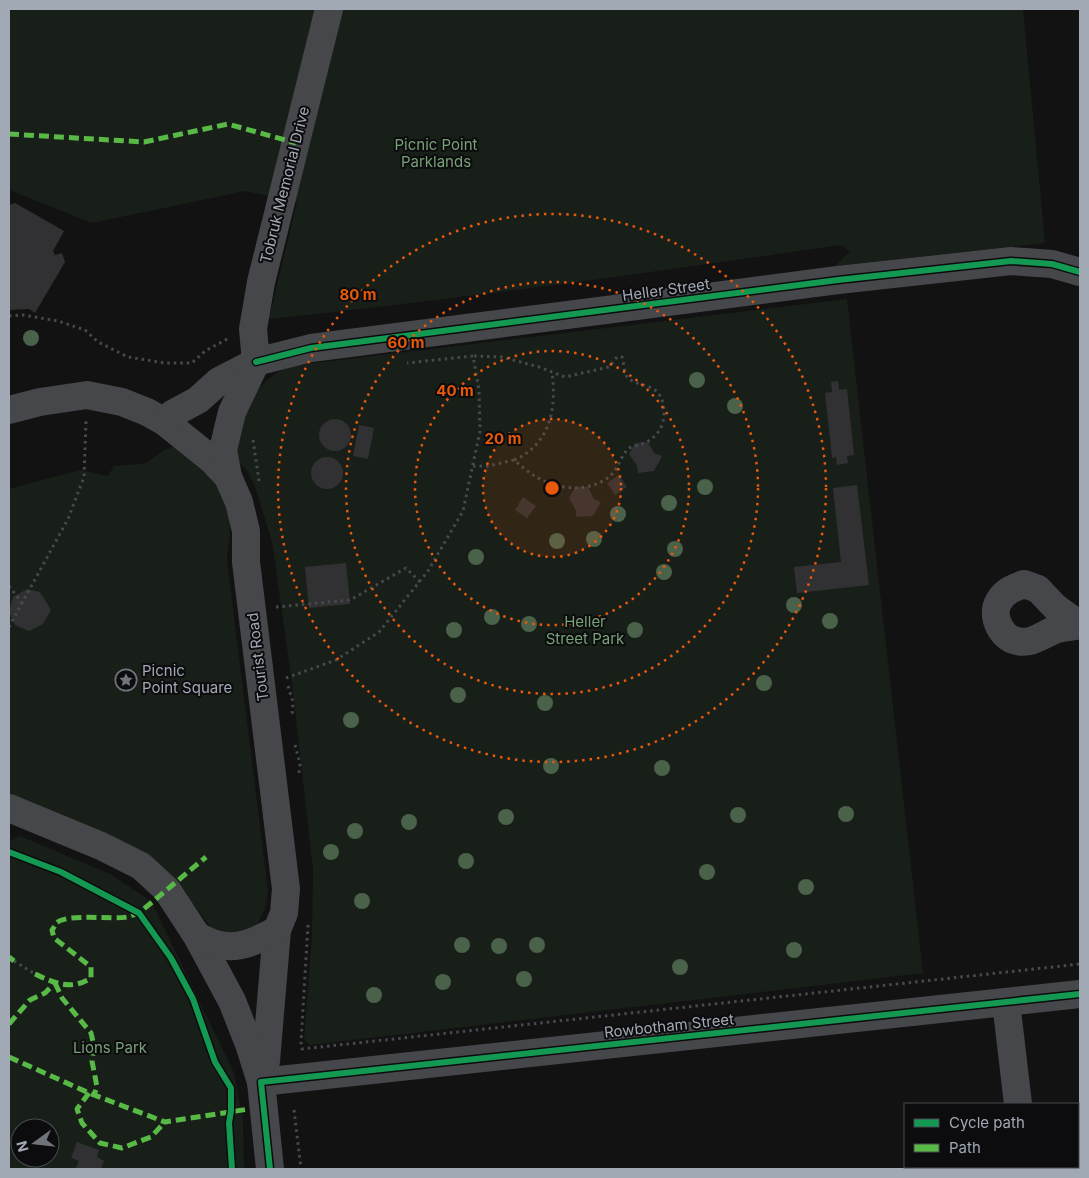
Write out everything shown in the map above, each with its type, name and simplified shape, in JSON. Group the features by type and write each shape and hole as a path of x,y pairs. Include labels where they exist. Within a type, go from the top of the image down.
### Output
{"street":[{"name":"Tobruk Memorial Drive","path":"256,362 253,329 261,282 329,9"},
{"name":"Heller Street","path":"165,422 172,414 198,400 219,381 256,362 311,348 838,280 1011,261 1052,264 1080,272"},
{"path":"228,477 223,450 232,412 256,362"},
{"name":"Tourist Road","path":"9,410 40,402 87,395 122,402 165,422 211,459 228,477 239,502 246,531 246,562 286,889 284,913 277,930 266,1061 261,1082"},
{"name":"Tourist Road","path":"9,808 101,846 140,866 167,890 197,936 232,1001 250,1044 261,1082 270,1169"},
{"path":"197,936 220,946 237,946 257,941 277,930"},
{"name":"Rowbotham Street","path":"261,1082 1080,994"},
{"path":"1006,1002 1018,1103"}],"path":[{"path":"9,316 23,315 58,321 84,330 98,342 128,357 165,363 192,363 205,351 253,329"},
{"path":"286,678 336,660 379,632 428,571 463,511 473,466 480,432 479,390 474,356"},
{"path":"404,364 474,356 502,357 565,376 609,367 617,356 622,357 628,378 652,387 661,397 664,405 662,429 650,441 628,448 614,472 590,487 574,488 550,484 536,477 514,460"},
{"path":"473,466 488,466 527,455 546,431 551,417 554,386 552,372"},
{"path":"9,627 68,519 84,476 87,395"},
{"path":"252,435 259,483"},
{"path":"275,607 350,600 406,568 420,582"},
{"path":"9,586 22,603"},
{"path":"275,600 278,616"},
{"path":"284,672 293,702 290,724"},
{"path":"293,739 299,759 298,778"},
{"path":"308,918 302,1049 1080,964"},
{"path":"14,961 35,974"},
{"path":"294,1110 301,1169"}],"green space":[{"name":"Picnic Point Parklands","path":"9,9 1023,9 1045,243 835,266 850,251 840,245 555,285 269,319 297,202 245,191 92,223 9,190"},
{"name":"Heller Street Park","path":"847,299 923,973 310,1045 304,1038 312,935 313,870 292,683 272,542 255,486 246,469 237,461 231,447 251,399 266,381 290,366"},
{"name":"Picnic Point Square","path":"175,446 207,472 225,502 230,523 227,561 268,890 265,909 257,925 242,933 226,934 212,929 183,891 9,799 9,489 80,470 108,476 114,466 148,462 164,450"},
{"name":"Lions Park","path":"20,836 110,874 151,901 234,1073 243,1120 244,1169 9,1169 9,842"}],"building":[{"path":"15,203 64,231 53,251 55,255 62,253 65,262 35,313 29,309 9,310 9,205"},
{"path":"838,381 839,390 847,389 854,455 847,456 848,463 837,465 836,457 832,458 825,393 832,392 831,382"},
{"path":"335,419 347,423 351,435 347,447 335,451 323,447 319,435 323,423"},
{"path":"359,425 374,428 368,459 353,456"},
{"path":"648,442 654,453 662,456 654,471 638,473 637,466 629,454 635,443"},
{"path":"327,457 339,461 343,473 339,485 327,489 315,485 311,473 315,461"},
{"path":"619,475 627,487 615,495 607,483"},
{"path":"857,485 869,585 797,593 794,567 841,562 833,488"},
{"path":"575,487 588,487 594,499 601,502 593,516 576,517 576,511 569,498"},
{"path":"523,497 536,506 527,518 515,510"},
{"path":"346,563 350,604 309,608 305,567"},
{"path":"27,589 40,592 51,610 43,624 29,631 15,625 9,612 13,597"},
{"path":"77,1142 99,1150 97,1157 104,1161 101,1169 76,1168 79,1161 71,1158"}],"marked path":[{"path":"9,134 144,142 228,124 296,143"},
{"path":"35,974 56,983 69,985 91,978 91,967 54,938 52,930 56,923 70,918 120,918 139,913 206,857"},
{"path":"9,957 14,961"},
{"path":"55,983 62,998 91,1033 94,1046 92,1061 97,1087 94,1095"},
{"path":"9,1024 30,1000 45,993 55,983"},
{"path":"9,1057 89,1093 165,1122 249,1109"},
{"path":"89,1093 77,1109 82,1123 100,1143 122,1148 151,1137 165,1122"}],"cycle path":[{"path":"256,362 311,348 838,280 1011,261 1052,264 1080,272"},
{"path":"9,852 61,872 139,913 171,958 193,999 215,1062 231,1088 229,1123 232,1169"},
{"path":"270,1169 261,1082 1080,994"}],"place":[{"name":"Picnic Point Square","path":"126,680"}]}
